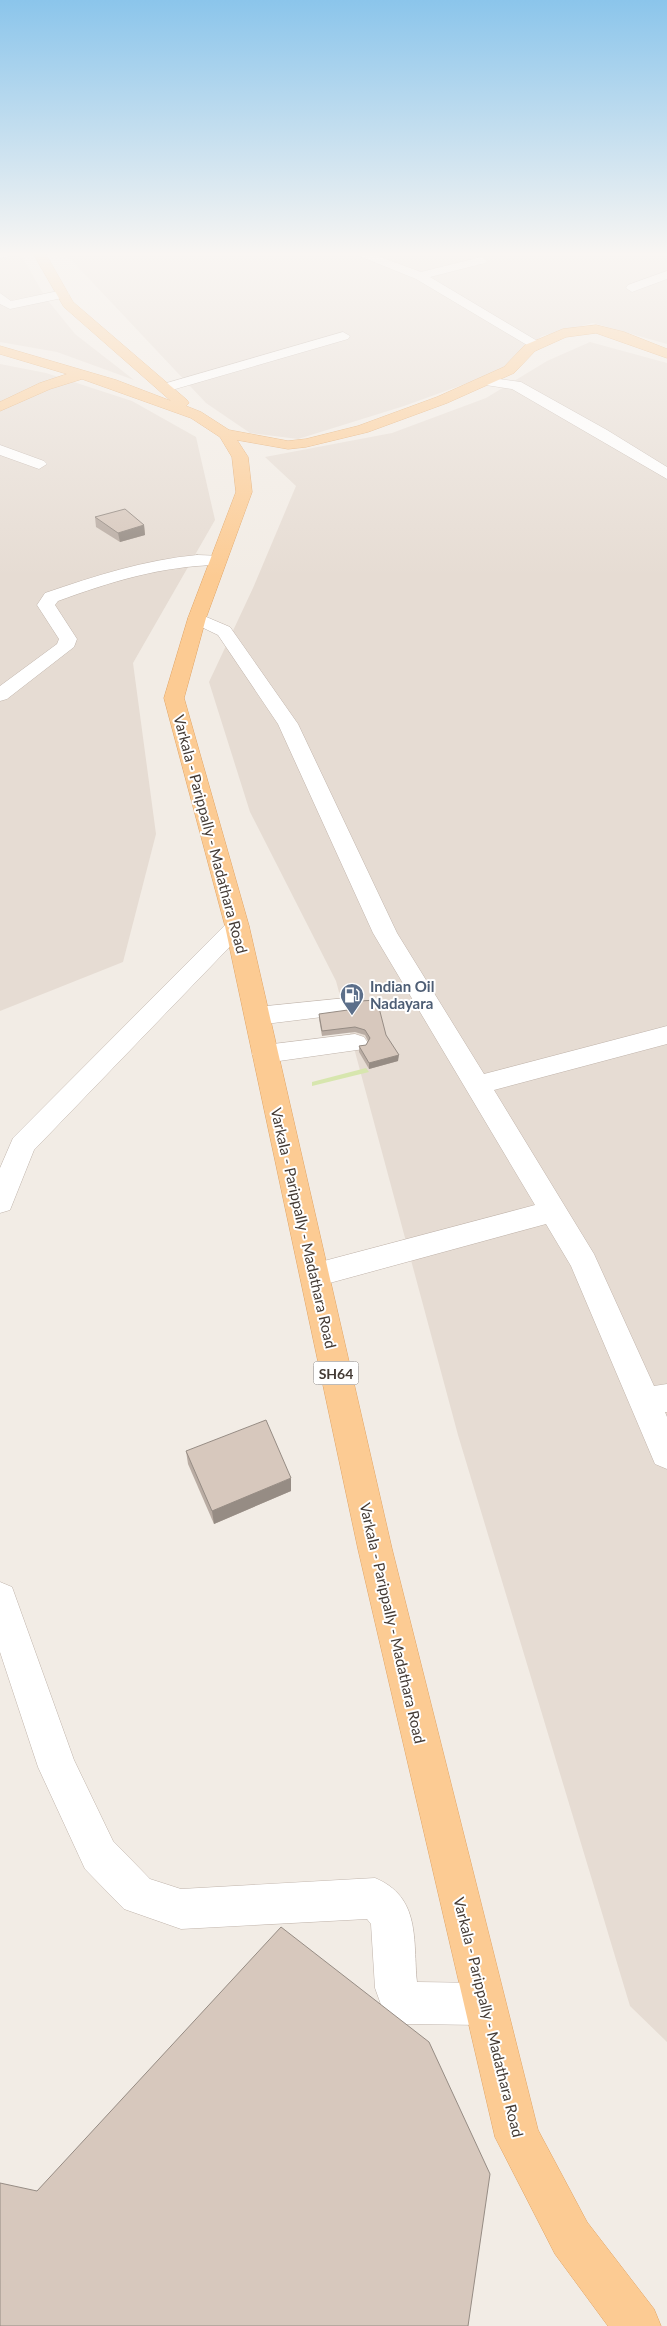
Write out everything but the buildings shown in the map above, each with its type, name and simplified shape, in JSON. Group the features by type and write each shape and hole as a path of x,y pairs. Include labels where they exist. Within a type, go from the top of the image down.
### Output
{"main road":[{"name":"Varkala - Parippally - Madathara Road","path":"33,360 82,374 196,415 225,434 240,457 244,492 197,618 174,698 237,926 375,1549 517,2137 571,2238 637,2326"},
{"path":"132,360 196,415"},
{"path":"225,434 288,445 306,444 388,420 509,370 519,360"},
{"path":"0,407 45,386 82,374"}],"street":[{"path":"165,388 270,360"},
{"path":"484,381 516,385 602,433 667,474"},
{"path":"0,450 39,464"},
{"path":"0,695 66,647 68,639 46,604 50,597 160,564 218,560"},
{"path":"197,618 224,631 288,724 385,933 584,1262 656,1400 667,1454"},
{"path":"0,1202 23,1145 237,926"},
{"path":"257,1016 346,1007"},
{"path":"478,1085 667,1035"},
{"path":"266,1054 355,1043"},
{"path":"315,1275 553,1211"},
{"path":"0,1600 57,1767 99,1855 138,1895 181,1909 375,1898 390,1915 396,1988 399,1998 406,2003 484,2004"}],"shaded area":[{"path":"78,360 108,360 134,380"},
{"path":"165,360 513,360 498,372 404,406 298,439 250,433 206,403"},
{"path":"654,360 667,363 667,2042 630,2006 458,1435 336,981 250,812 209,682 253,588 296,486 265,457 392,433 486,398 547,361"},
{"path":"0,364 46,373 132,401 196,437 215,520 133,663 156,834 123,962 0,1011"}],"green space":[{"path":"366,1068 369,1072 312,1086 312,1082"}],"place":[{"name":"Indian Oil Nadayara","path":"352,1016"}]}
